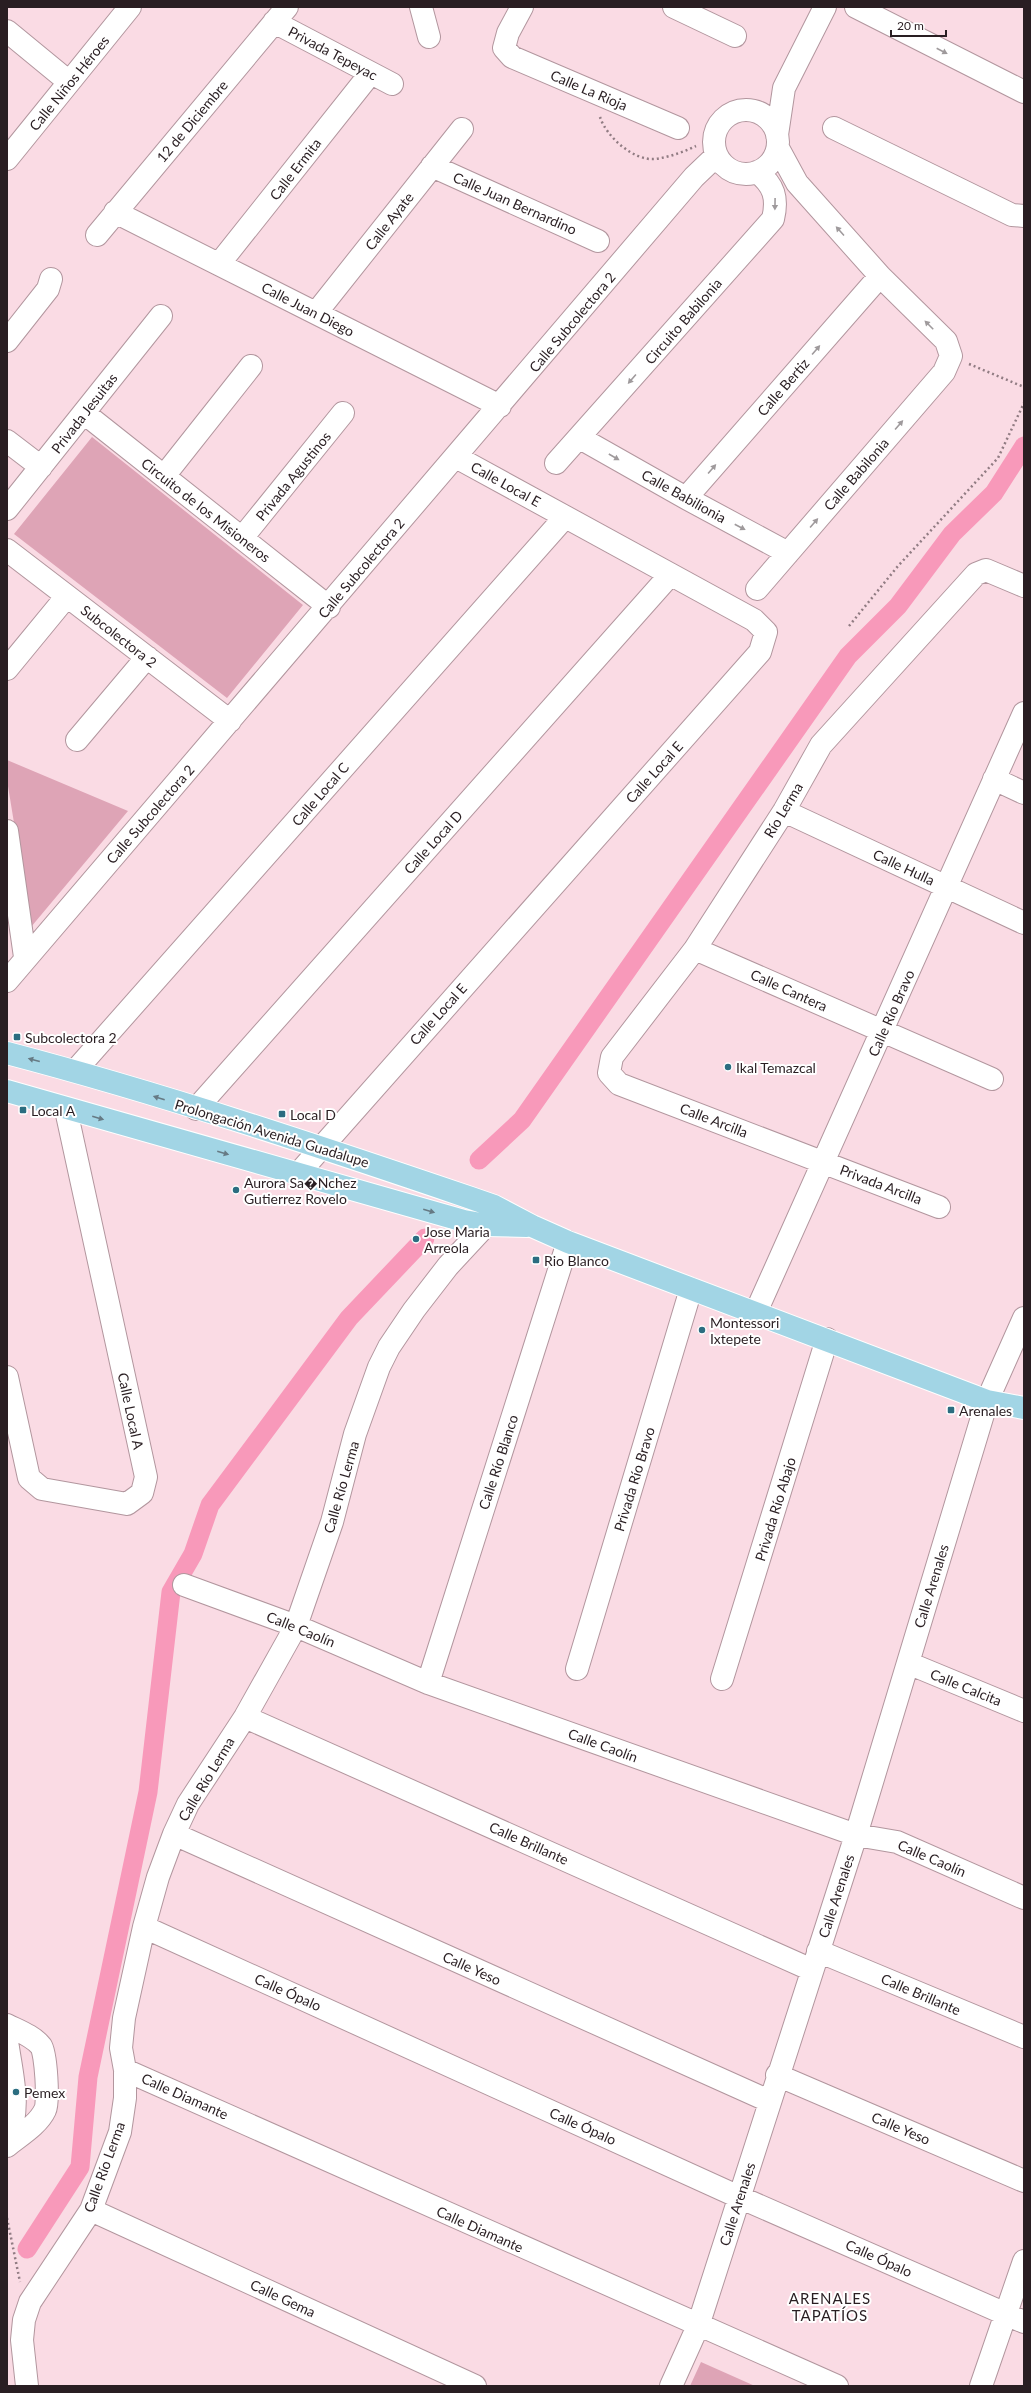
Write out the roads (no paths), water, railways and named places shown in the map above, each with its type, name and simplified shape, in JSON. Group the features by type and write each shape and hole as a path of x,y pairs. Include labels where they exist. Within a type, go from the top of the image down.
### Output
{"main road":[{"name":"Prolongación Avenida Guadalupe","path":"7,1053 75,1071 320,1147 490,1216 532,1226 568,1242 988,1401 1024,1408"},
{"name":"Prolongación Avenida Guadalupe","path":"7,1091 66,1110 464,1221 490,1216"}],"street":[{"name":"Calle Niños Héroes","path":"7,159 130,7"},
{"path":"421,7 429,37"},
{"name":"Calle La Rioja","path":"522,7 508,33 504,48 512,57 678,128"},
{"path":"674,7 735,36"},
{"path":"784,88 768,100 751,109 734,111 720,121 714,147 723,165 733,172 745,174 757,172 774,158 778,141 784,88 825,7"},
{"path":"856,7 886,14 1024,92"},
{"name":"Privada Tepeyac","path":"281,14 370,74 392,84"},
{"name":"12 de Diciembre","path":"97,235 281,14"},
{"path":"7,31 69,82"},
{"name":"Calle Ermita","path":"219,264 370,74"},
{"path":"751,109 763,114 772,123 778,141 797,183 880,276"},
{"path":"834,128 1012,215 1024,216"},
{"name":"Calle Ayate","path":"316,313 462,129"},
{"name":"Calle Subcolectora 2","path":"7,981 25,957 329,607 500,406 694,177 714,147"},
{"name":"Calle Juan Bernardino","path":"432,166 598,241"},
{"name":"Circuito Babilonia","path":"556,463 580,438 773,219 776,201 772,186 757,172"},
{"name":"Calle Juan Diego","path":"115,212 500,406"},
{"name":"Calle Babilonia","path":"757,589 944,372 951,356 946,342 880,276"},
{"name":"Calle Bertiz","path":"686,498 880,276"},
{"path":"7,341 48,288 51,279"},
{"name":"Privada Jesuitas","path":"7,510 161,316"},
{"path":"164,476 251,366"},
{"name":"Circuito de los Misioneros","path":"84,413 329,607"},
{"name":"Privada Agustinos","path":"242,538 343,413"},
{"name":"Calle Babilionia","path":"580,438 686,498 788,553"},
{"path":"7,441 41,467"},
{"name":"Calle Local E","path":"298,1174 320,1147 760,652 766,632 754,620 456,457"},
{"name":"Calle Local C","path":"75,1071 565,517"},
{"name":"Subcolectora 2","path":"7,550 230,721"},
{"name":"Río Lerma","path":"609,1073 612,1057 695,949 784,811 821,745 976,574 986,570 1024,586"},
{"name":"Calle Local D","path":"196,1109 670,575"},
{"path":"7,669 67,596"},
{"path":"77,740 147,657"},
{"name":"Calle Río Bravo","path":"756,1312 883,1032 1024,713"},
{"path":"994,780 1024,793"},
{"name":"Calle Hulla","path":"784,811 1024,923"},
{"path":"7,831 25,957"},
{"name":"Calle Cantera","path":"695,949 992,1079"},
{"name":"Calle Arcilla","path":"609,1073 618,1084 824,1162"},
{"name":"Calle Local A","path":"7,1377 29,1478 42,1489 127,1504 142,1493 146,1477 66,1110"},
{"name":"Privada Arcilla","path":"824,1162 939,1207"},
{"name":"Calle Río Lerma","path":"27,2386 22,2340 24,2320 30,2302 91,2210 121,2126 125,2070 121,2048 124,2018 144,1927 158,1877 174,1834 198,1786 245,1717 296,1626 332,1522 356,1434 379,1368 389,1347 414,1310 448,1266 490,1216"},
{"name":"Calle Río Blanco","path":"428,1683 568,1242"},
{"name":"Privada Río Bravo","path":"577,1669 691,1289"},
{"name":"Calle Arenales","path":"671,2386 698,2326 777,2075 856,1835 988,1401 1024,1318"},
{"name":"Privada Río Abajo","path":"722,1679 827,1339"},
{"name":"Calle Caolín","path":"184,1585 296,1626 428,1683 856,1835 896,1842 1024,1898"},
{"name":"Calle Calcita","path":"908,1663 1024,1710"},
{"name":"Calle Brillante","path":"245,1717 815,1960 1024,2037"},
{"name":"Calle Yeso","path":"174,1834 769,2101"},
{"name":"Calle Ópalo","path":"144,1927 739,2197 1015,2318"},
{"path":"7,2026 32,2038 42,2048 48,2098 46,2109 40,2119 7,2146"},
{"path":"7,2041 15,2118 7,2146"},
{"name":"Calle Diamante","path":"125,2070 698,2326 836,2386"},
{"name":"Calle Yeso","path":"777,2075 1024,2181"},
{"name":"Calle Gema","path":"91,2210 475,2386"},
{"path":"981,2386 1015,2318 1024,2261"}],"waterway":[{"path":"479,1160 522,1120 848,656 898,606 952,534 994,493 1024,446"},
{"path":"27,2249 80,2167 88,2077 148,1792 171,1592 193,1554 210,1505 349,1318 425,1238"}],"place":[{"name":"Subcolectora 2","path":"17,1037"},
{"name":"Ikal Temazcal","path":"728,1067"},
{"name":"Local A","path":"23,1110"},
{"name":"Local D","path":"282,1114"},
{"name":"Aurora Sa�Nchez Gutierrez Rovelo","path":"236,1190"},
{"name":"Jose Maria Arreola","path":"416,1239"},
{"name":"Rio Blanco","path":"536,1260"},
{"name":"Montessori Ixtepete","path":"702,1330"},
{"name":"Arenales","path":"951,1410"},
{"name":"Pemex","path":"16,2092"}],"district":[{"name":"ARENALES TAPATÍOS","path":"830,2306"}]}
